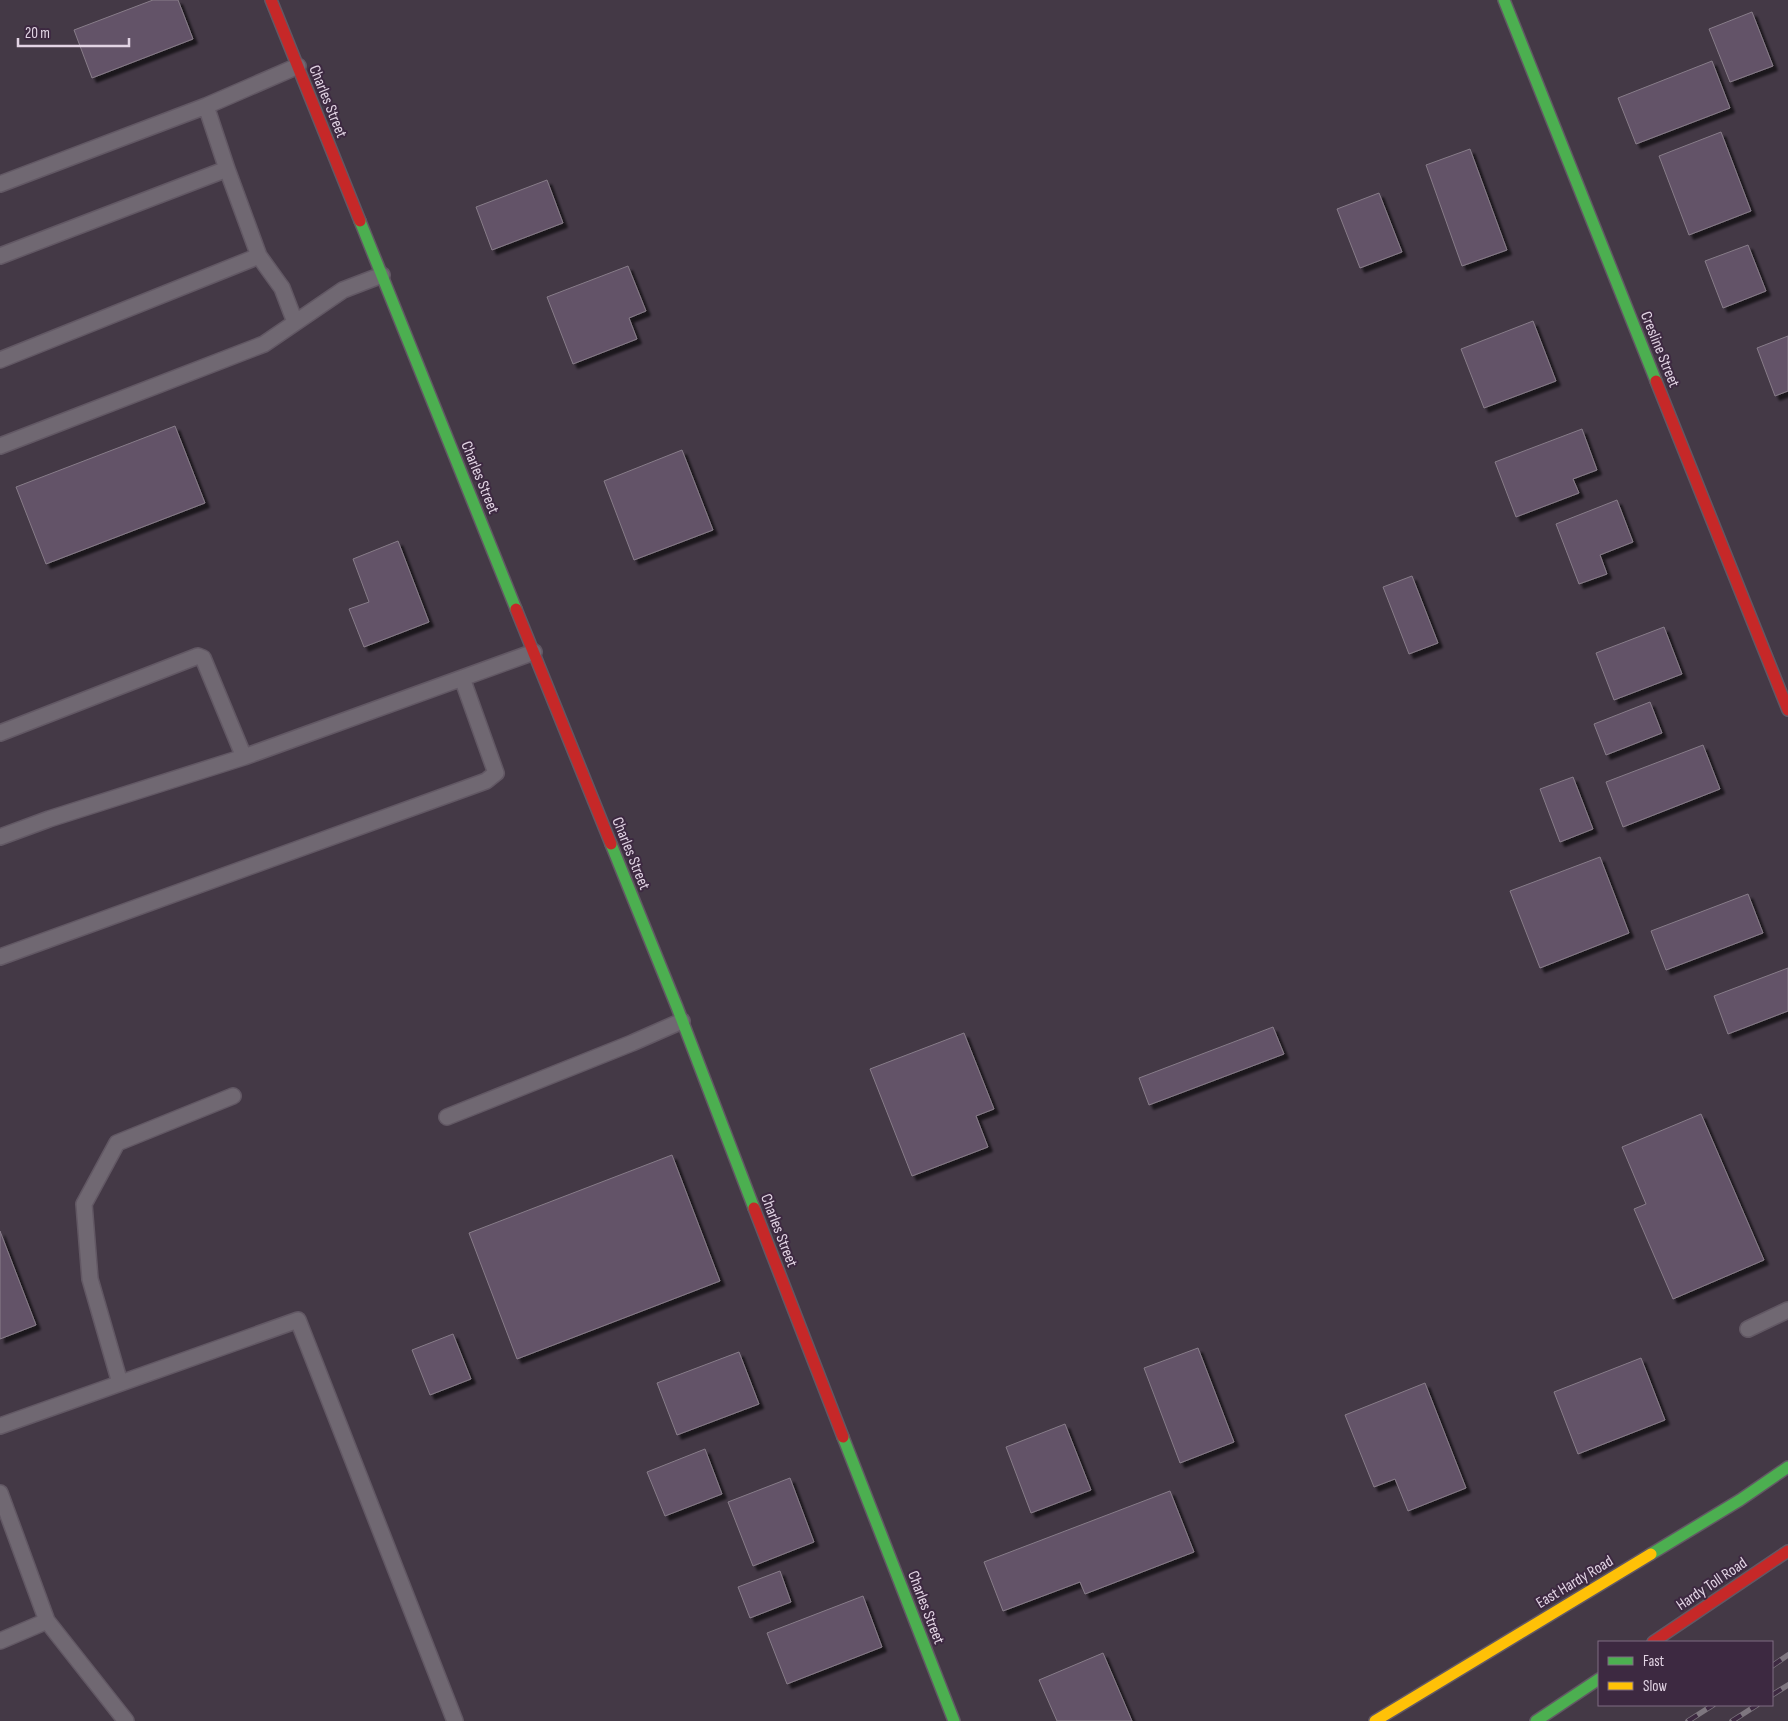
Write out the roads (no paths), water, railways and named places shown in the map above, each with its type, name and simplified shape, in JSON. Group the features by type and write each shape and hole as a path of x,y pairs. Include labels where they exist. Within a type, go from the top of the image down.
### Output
{"main road":[{"name":"Charles Street","path":"271,0 682,1021 954,1721"},
{"name":"Cresline Street","path":"1504,0 1788,710"},
{"name":"East Hardy Road","path":"1375,1721 1740,1500 1788,1467"},
{"name":"Hardy Toll Road","path":"1654,1641 1788,1551"},
{"path":"1536,1721 1598,1679"}],"lane":[{"path":"0,184 206,106 298,66"},
{"path":"206,106 259,256 282,288 295,322"},
{"path":"0,256 227,169"},
{"path":"0,360 259,256"},
{"path":"0,446 264,344 343,290 382,274"},
{"path":"0,836 244,757 534,652"},
{"path":"0,733 198,656 203,658 244,757"},
{"path":"0,956 486,781 496,773 462,678"},
{"path":"447,1117 682,1021"},
{"path":"120,1383 90,1279 84,1204 117,1143 233,1096"},
{"path":"1748,1329 1788,1310"},
{"path":"0,1426 298,1320 455,1721"},
{"path":"0,1493 47,1621 126,1721"},
{"path":"0,1640 47,1621"}],"railway":[{"path":"1773,1665 1788,1655"},
{"path":"1773,1694 1788,1685"},
{"path":"1688,1721 1711,1706"},
{"path":"1732,1721 1755,1706"}]}
